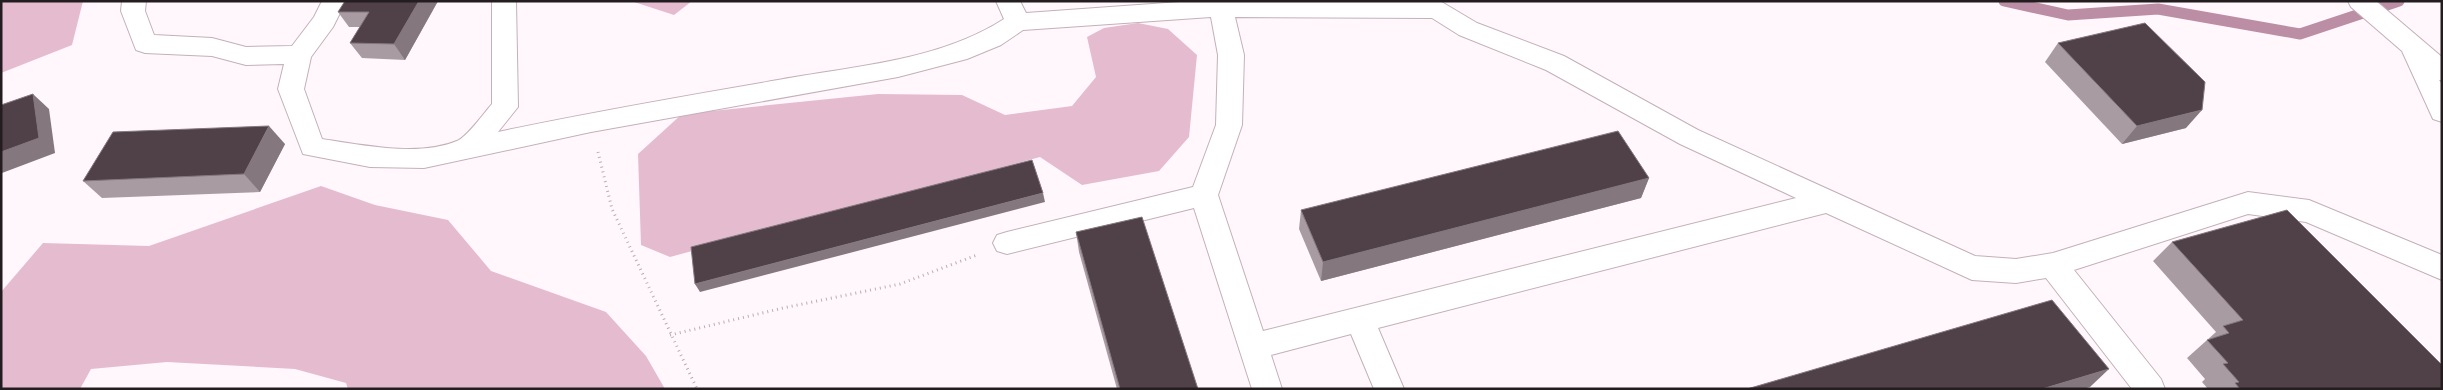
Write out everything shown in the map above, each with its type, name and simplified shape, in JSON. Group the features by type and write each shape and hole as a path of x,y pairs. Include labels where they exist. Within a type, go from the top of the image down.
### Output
{"street":[{"path":"134,1 133,11 146,44 212,47 246,56 299,55"},
{"path":"334,1 324,21 299,55 291,89 312,147 370,157 424,158 591,122 898,68 958,53 992,39 1013,12 1432,5 1468,29 1555,62 1689,137 1972,268 2016,271 2053,265 2248,204 2309,211 2442,268"},
{"path":"467,149 504,107 504,1"},
{"path":"2360,1 2442,71"},
{"path":"1221,8 1231,55 1229,126 1204,195 1267,389"},
{"path":"2409,43 2442,112"},
{"path":"1008,243 1204,195"},
{"path":"1252,347 1829,201"},
{"path":"2053,265 2150,389"},
{"path":"1360,320 1390,389"}],"path":[{"path":"591,122 612,209 670,335 698,389"},
{"path":"670,335 783,308 900,284 1008,243"}],"shaded area":[{"path":"1,1 83,1 72,45 1,73"},
{"path":"631,1 692,1 674,15"},
{"path":"1138,23 1168,29 1197,55 1189,137 1159,171 1082,185 1040,157 670,257 641,245 638,154 682,114 878,94 962,95 1005,115 1072,106 1096,77 1087,37 1104,28"},
{"path":"321,186 375,205 448,220 491,271 606,312 646,356 665,389 348,389 346,383 295,369 167,362 91,369 80,389 1,389 1,292 43,243 149,246"}],"building":[{"path":"345,1 419,1 394,44 350,43 369,12 338,12"},
{"path":"2145,23 2205,82 2202,110 2137,126 2058,43"},
{"path":"33,94 39,138 1,152 1,105"},
{"path":"269,126 244,174 83,181 113,132"},
{"path":"1618,131 1649,178 1323,262 1301,210"},
{"path":"1032,160 1043,193 695,284 691,247"},
{"path":"2287,210 2442,365 2442,389 2240,389 2235,383 2239,382 2223,364 2228,363 2207,340 2229,333 2223,326 2243,320 2172,242"},
{"path":"1142,217 1198,389 1120,389 1076,232"},
{"path":"2052,300 2109,369 2042,389 1747,389"}],"waterway":[{"path":"2004,1 2068,15 2158,9 2300,34 2399,1"}]}
